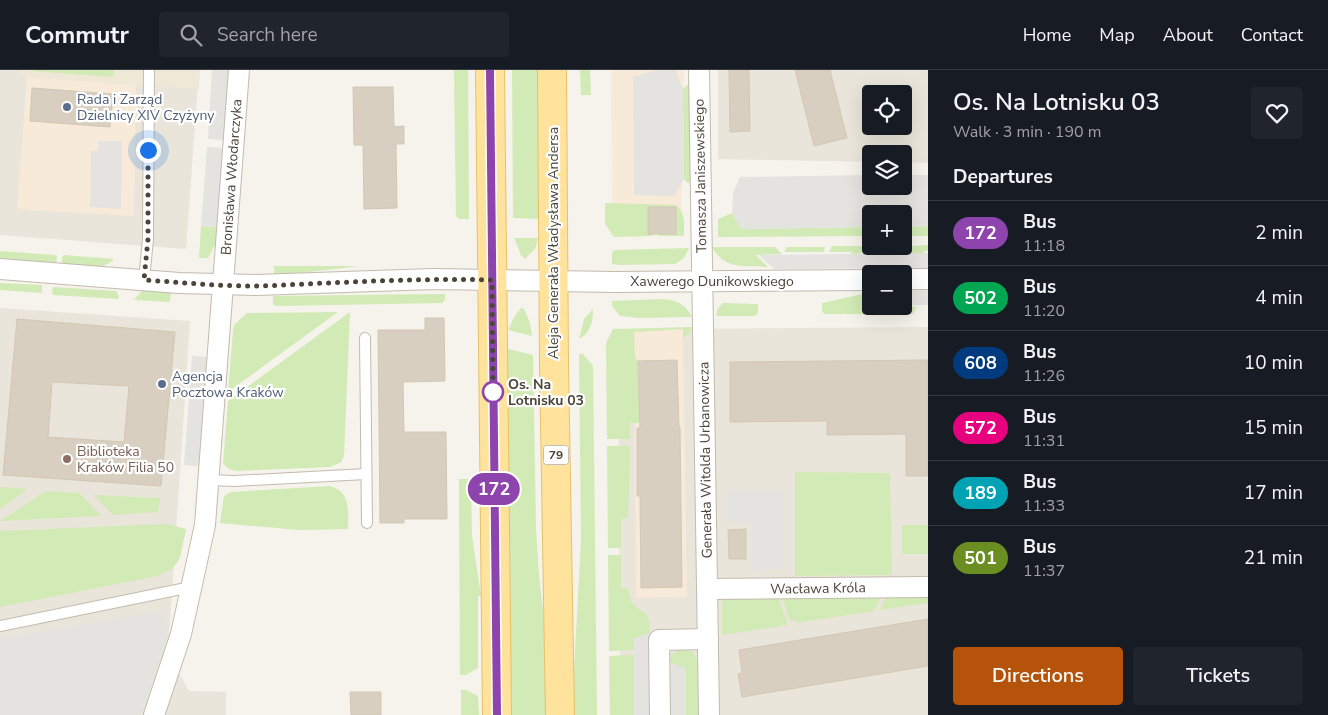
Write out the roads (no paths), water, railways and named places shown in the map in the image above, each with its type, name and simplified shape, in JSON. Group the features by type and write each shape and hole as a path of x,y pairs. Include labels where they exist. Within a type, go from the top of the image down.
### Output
{"main road":[{"path":"490,70 497,715"},
{"name":"Aleja Generała Władysława Andersa","path":"552,70 553,281 560,715"}],"street":[{"name":"Bronisława Włodarczyka","path":"154,715 181,634 201,544 209,480 238,70"},
{"name":"Tomasza Janiszewskiego","path":"699,70 701,282"},
{"name":"Xawerego Dunikowskiego","path":"0,269 223,285 281,286 433,279 701,282 862,280"},
{"path":"912,280 928,279"},
{"name":"Generała Witolda Urbanowicza","path":"701,282 709,715"},
{"name":"Wacława Króla","path":"708,589 928,587"},
{"path":"660,715 659,640 708,639"}],"lane":[{"path":"144,280 148,239 149,70"},
{"path":"366,338 367,524"},
{"path":"209,480 234,481 366,474"},
{"path":"0,626 191,588"}],"place":[{"name":"Rada i Zarząd Dzielnicy XIV Czyżyny","path":"67,107"},
{"name":"Agencja Pocztowa Kraków","path":"162,384"},
{"name":"Os. Na Lotnisku 03","path":"493,392"},
{"name":"Biblioteka Kraków Filia 50","path":"67,459"}]}
